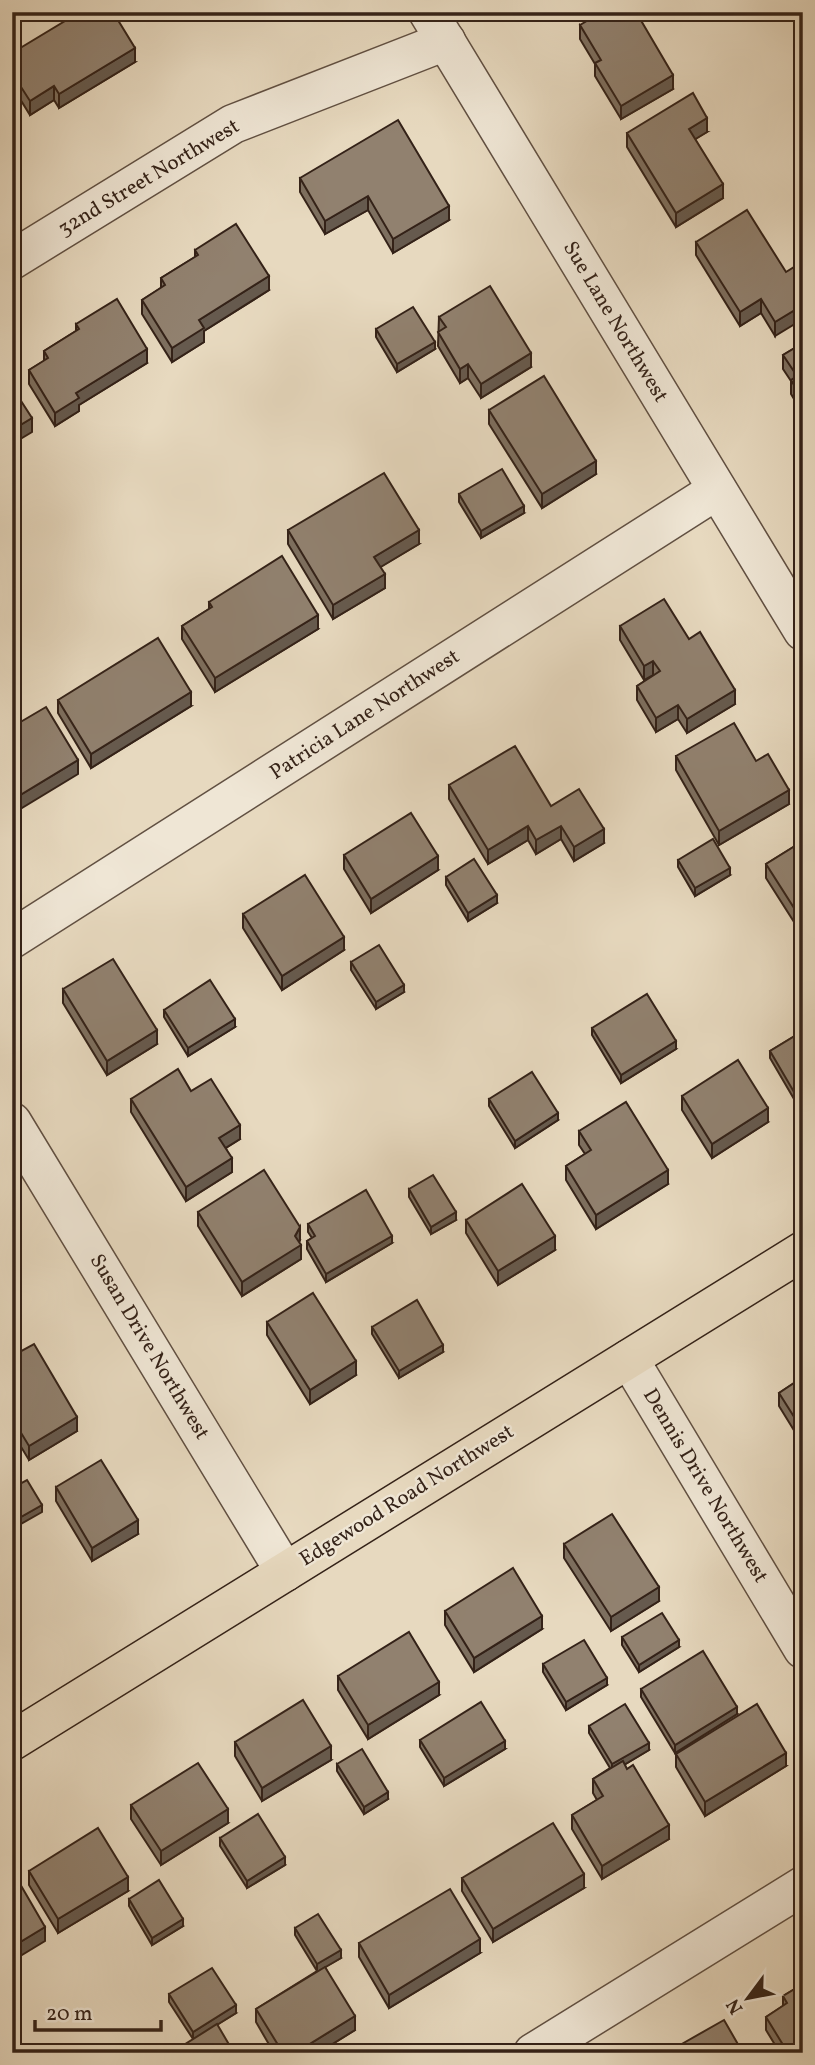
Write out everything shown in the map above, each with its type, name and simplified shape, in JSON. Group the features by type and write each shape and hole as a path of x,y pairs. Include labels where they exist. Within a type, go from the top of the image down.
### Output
{"main road":[{"name":"Edgewood Road Northwest","path":"12,1741 803,1251"}],"street":[{"name":"32nd Street Northwest","path":"12,260 233,124 437,27"},
{"name":"Sue Lane Northwest","path":"437,27 803,631"},
{"name":"Patricia Lane Northwest","path":"12,939 717,490"},
{"name":"Susan Drive Northwest","path":"12,1122 285,1572"},
{"name":"Dennis Drive Northwest","path":"629,1359 803,1649"},
{"path":"533,2053 803,1886"}],"building":[{"path":"80,12 113,12 135,48 59,94 54,86 30,101 12,73 12,53"},
{"path":"602,12 636,12 673,75 621,106 595,63 601,60 580,25"},
{"path":"693,93 707,118 689,129 723,184 676,213 627,133"},
{"path":"398,120 449,206 393,239 368,196 325,221 300,178"},
{"path":"747,210 786,272 799,264 803,271 803,305 775,322 761,299 740,312 696,242"},
{"path":"236,224 269,276 199,320 204,328 172,348 142,300 165,285 161,278 198,255 195,250"},
{"path":"490,286 531,353 481,384 468,364 460,369 438,332 446,327 439,317"},
{"path":"117,299 147,349 76,393 79,398 55,413 29,370 48,358 44,351 79,329 76,324"},
{"path":"413,307 435,342 397,364 376,329"},
{"path":"803,343 803,400 791,380 797,376 783,355"},
{"path":"544,376 596,461 542,494 489,410"},
{"path":"12,387 32,418 12,430"},
{"path":"502,469 524,506 481,531 459,494"},
{"path":"384,473 419,530 374,557 385,574 333,605 288,530"},
{"path":"282,556 318,615 215,678 182,626 212,607 209,602"},
{"path":"664,599 689,639 700,632 735,690 687,719 678,705 656,718 637,686 660,671 653,661 644,666 620,626"},
{"path":"158,638 191,692 91,754 58,700"},
{"path":"46,707 78,760 12,800 12,727"},
{"path":"734,723 756,761 768,754 789,790 719,831 676,756"},
{"path":"515,746 551,806 579,789 604,829 574,847 561,826 536,840 528,826 488,850 449,785"},
{"path":"411,813 438,856 371,899 344,855"},
{"path":"713,839 730,868 695,888 678,860"},
{"path":"803,841 803,922 766,864"},
{"path":"474,859 497,895 468,913 446,877"},
{"path":"305,875 344,937 282,976 243,914"},
{"path":"379,945 404,985 376,1002 351,962"},
{"path":"113,959 157,1030 107,1061 63,989"},
{"path":"210,980 235,1019 188,1048 164,1010"},
{"path":"647,994 676,1041 621,1075 592,1028"},
{"path":"803,1031 803,1087 794,1092 770,1051"},
{"path":"738,1060 768,1108 712,1144 682,1096"},
{"path":"178,1069 191,1091 211,1079 240,1125 219,1138 232,1158 186,1187 131,1099"},
{"path":"532,1072 558,1113 515,1141 489,1099"},
{"path":"626,1102 668,1170 596,1215 566,1166 591,1150 579,1131"},
{"path":"264,1170 300,1227 295,1236 301,1245 242,1282 198,1212"},
{"path":"433,1175 456,1212 431,1227 409,1189"},
{"path":"522,1184 555,1236 498,1271 466,1220"},
{"path":"366,1190 392,1236 326,1274 307,1241 315,1236 308,1224"},
{"path":"313,1293 356,1361 310,1390 267,1322"},
{"path":"417,1300 443,1345 399,1371 372,1327"},
{"path":"34,1344 77,1417 29,1446 12,1418 12,1356"},
{"path":"803,1377 803,1431 779,1393"},
{"path":"101,1460 138,1520 92,1548 56,1487"},
{"path":"27,1480 42,1505 12,1522 12,1488"},
{"path":"612,1514 659,1587 611,1617 564,1544"},
{"path":"513,1568 542,1616 474,1658 445,1611"},
{"path":"662,1613 679,1640 639,1665 622,1637"},
{"path":"409,1632 439,1682 368,1725 338,1676"},
{"path":"584,1640 607,1678 566,1702 543,1664"},
{"path":"703,1651 737,1707 675,1745 641,1689"},
{"path":"303,1700 331,1746 262,1788 235,1742"},
{"path":"481,1702 505,1741 444,1778 420,1740"},
{"path":"625,1704 649,1743 612,1764 589,1726"},
{"path":"757,1704 786,1753 705,1802 676,1754"},
{"path":"362,1749 388,1792 364,1807 337,1764"},
{"path":"623,1761 627,1769 633,1765 669,1825 602,1866 572,1815 603,1796 593,1779"},
{"path":"198,1763 228,1809 161,1851 131,1805"},
{"path":"258,1814 285,1857 247,1881 220,1838"},
{"path":"553,1823 584,1874 493,1929 462,1878"},
{"path":"98,1828 128,1877 58,1919 29,1871"},
{"path":"16,1877 45,1927 12,1947 12,1879"},
{"path":"159,1880 183,1919 152,1938 129,1899"},
{"path":"450,1889 480,1939 389,1995 359,1943"},
{"path":"318,1914 341,1950 317,1964 295,1928"},
{"path":"325,1967 355,2016 295,2053 283,2053 256,2009"},
{"path":"212,1968 236,2005 193,2032 169,1994"},
{"path":"803,1984 803,2052 788,2053 766,2017 787,2003 783,1996"},
{"path":"724,2020 743,2053 685,2053 680,2045"},
{"path":"217,2024 234,2053 171,2053"},
{"path":"110,2047 113,2053 102,2053"}]}
